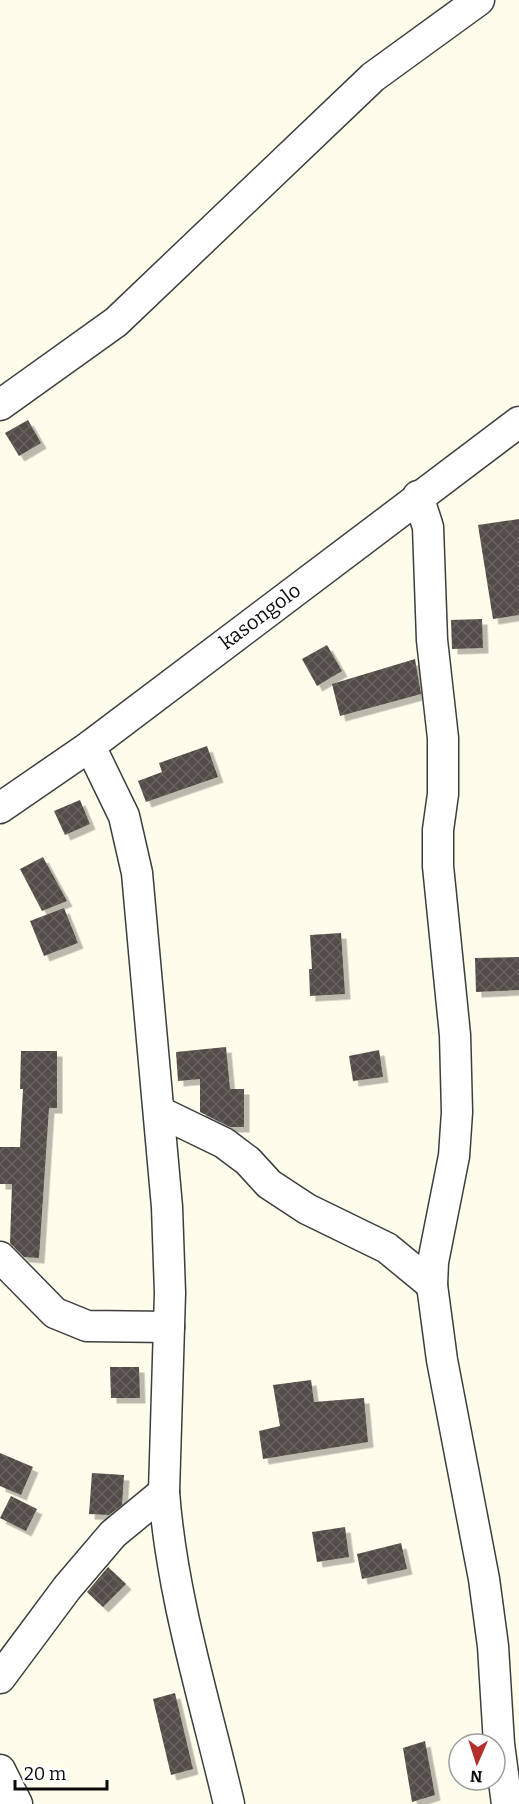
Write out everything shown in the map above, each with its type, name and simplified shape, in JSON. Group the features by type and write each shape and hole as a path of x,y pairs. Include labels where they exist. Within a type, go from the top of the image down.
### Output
{"street":[{"path":"0,405 116,322 373,77 478,0"},
{"name":"kasongolo","path":"0,808 90,746 418,496 519,422"},
{"path":"418,496 428,526 432,640 443,738 444,794 438,830 438,866 455,1035 457,1112 454,1156 433,1262 432,1285 442,1360 484,1579 493,1646 499,1744 507,1804"},
{"path":"90,746 107,778 132,844 160,1112 167,1207 169,1327 164,1492 176,1582 229,1804"},
{"path":"160,1112 224,1143 248,1161 269,1184 307,1209 387,1248 432,1285"},
{"path":"0,1257 55,1312 87,1326 169,1327"},
{"path":"0,1678 67,1588 113,1534 164,1492"},
{"path":"0,1770 17,1804"}],"building":[{"path":"28,420 41,443 19,456 5,433"},
{"path":"519,519 519,615 493,619 478,525"},
{"path":"482,619 483,648 452,649 451,620"},
{"path":"327,645 342,671 317,686 302,659"},
{"path":"415,659 421,694 340,716 332,684"},
{"path":"207,746 218,777 146,802 138,781 162,772 159,763"},
{"path":"80,800 90,824 65,835 54,811"},
{"path":"43,857 67,901 42,911 20,869"},
{"path":"64,908 78,943 44,956 30,921"},
{"path":"341,933 345,994 310,996 309,969 312,969 310,935"},
{"path":"519,957 519,990 476,992 475,958"},
{"path":"226,1047 230,1089 244,1089 244,1127 230,1127 200,1112 200,1079 178,1081 176,1052"},
{"path":"379,1050 383,1077 353,1081 349,1056"},
{"path":"21,1051 57,1051 57,1108 49,1108 39,1258 24,1257 10,1243 12,1184 0,1184 0,1147 20,1147 23,1089 20,1089"},
{"path":"110,1367 139,1367 140,1398 111,1398"},
{"path":"311,1380 314,1402 364,1398 368,1442 263,1459 259,1431 280,1426 273,1385"},
{"path":"0,1453 33,1467 21,1495 0,1486"},
{"path":"92,1473 124,1475 122,1505 109,1515 89,1514"},
{"path":"11,1496 37,1509 26,1531 0,1518"},
{"path":"345,1527 349,1557 317,1562 312,1532"},
{"path":"401,1543 407,1569 362,1579 357,1554"},
{"path":"108,1567 126,1584 103,1607 87,1592"},
{"path":"175,1693 193,1769 171,1775 153,1699"},
{"path":"425,1741 435,1795 412,1802 403,1748"}]}
